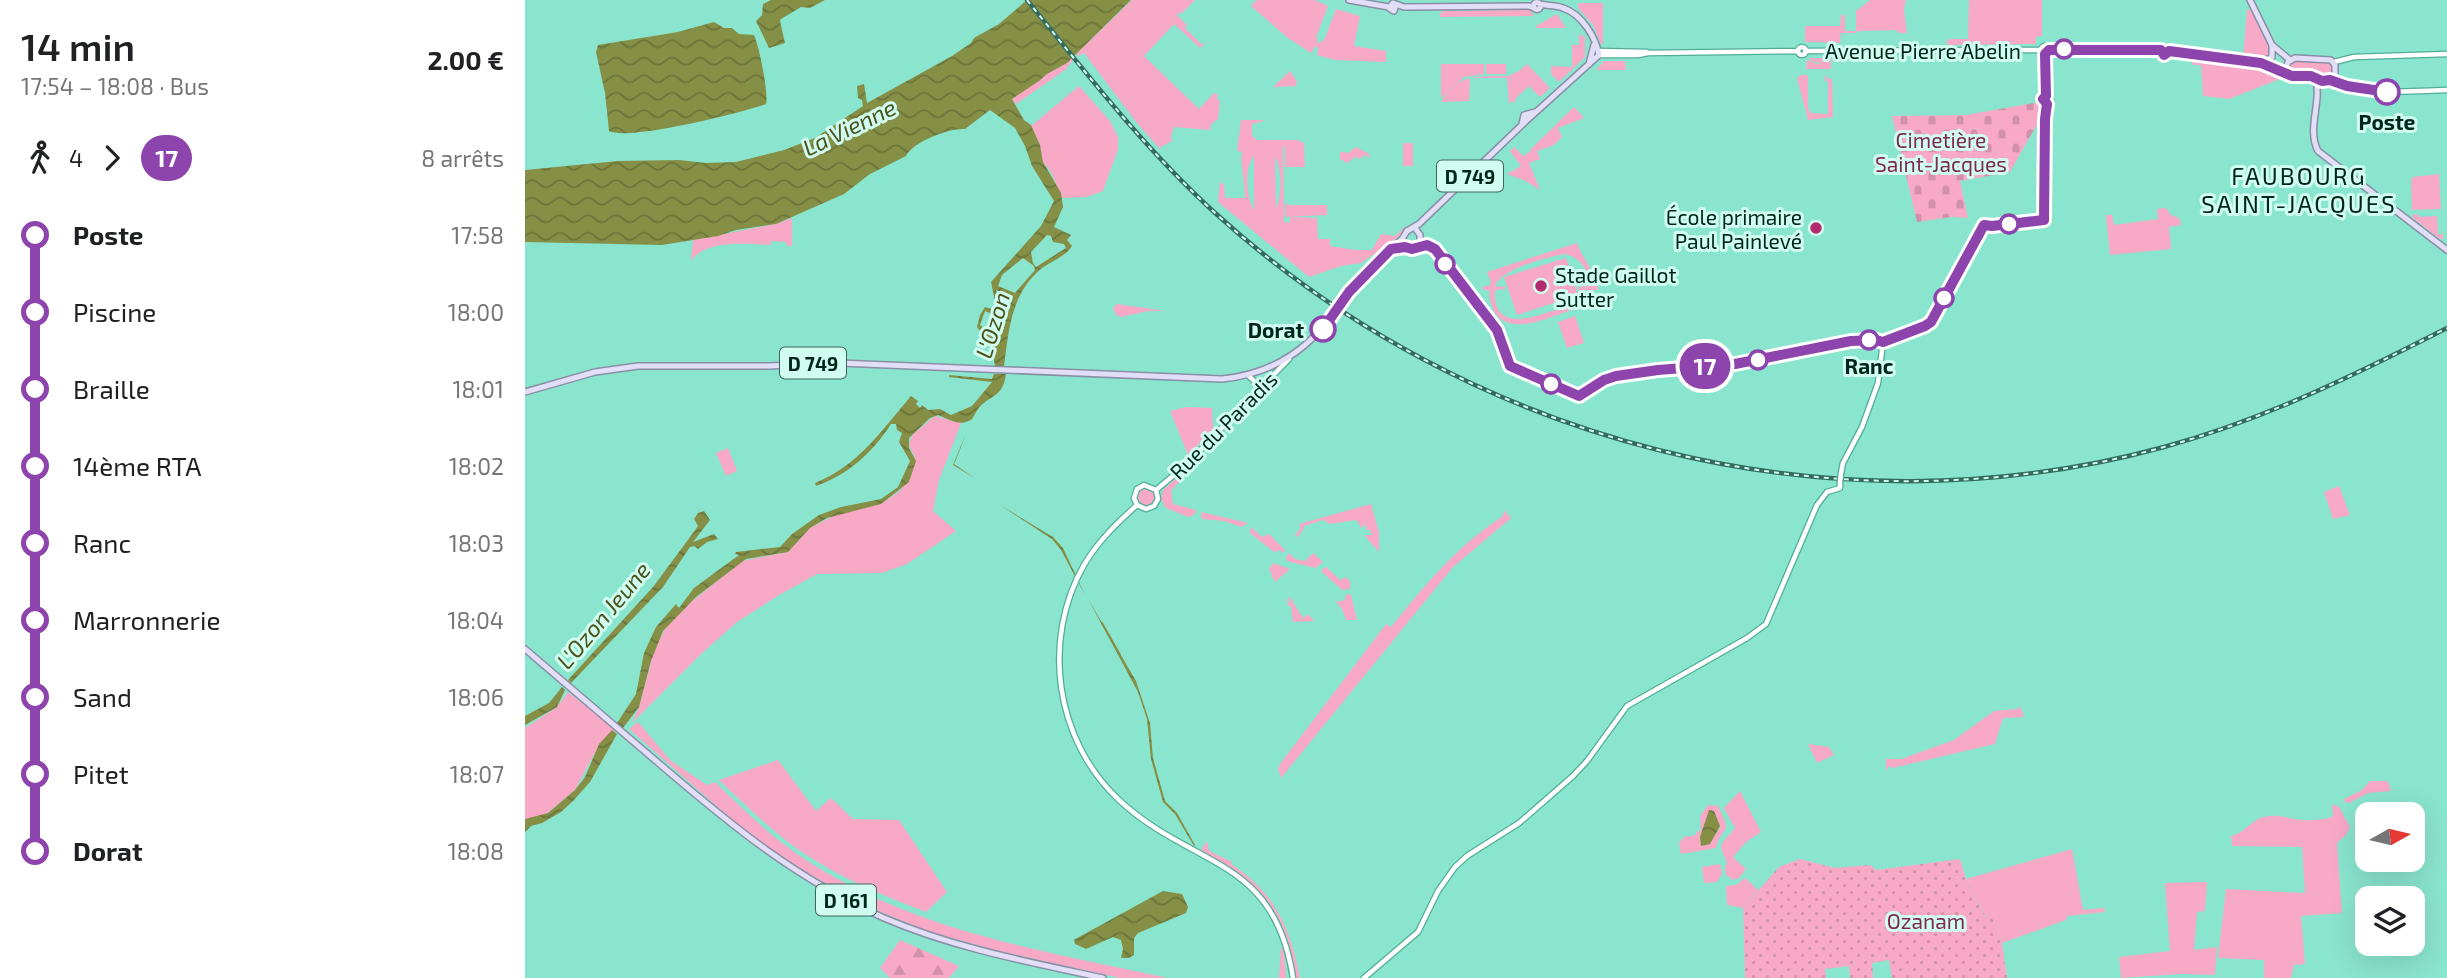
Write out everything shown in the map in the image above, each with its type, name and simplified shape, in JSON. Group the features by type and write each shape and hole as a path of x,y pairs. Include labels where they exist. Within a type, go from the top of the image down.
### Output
{"main road":[{"path":"1349,0 1396,7 1538,6 1565,9 1579,17 1590,31 1596,52"},
{"path":"2250,0 2272,45 2288,62 2287,73 2295,77 2308,75 2328,81"},
{"path":"2261,63 2272,57 2272,45"},
{"name":"D 749","path":"1418,228 1527,118 1589,64 1596,52"},
{"path":"2288,62 2327,58 2334,62 2336,70 2318,92"},
{"path":"2315,77 2318,92 2313,117 2318,151 2447,250"},
{"path":"1391,249 1412,249 1420,245 1418,228 1407,231 1402,239 1405,247"},
{"name":"D 749","path":"525,392 595,372 638,366 840,363 1213,379 1248,375 1289,358 1313,340 1338,307 1402,239"},
{"name":"D 161","path":"525,649 761,848 793,870 865,909 937,938 1103,978"}],"street":[{"name":"Avenue Pierre Abelin","path":"1596,52 1638,55 1798,51 1801,55 1805,51 2161,50 2166,47 2169,51 2261,63 2287,73"},
{"path":"1364,978 1418,932 1438,891 1455,867 1467,856 1520,823 1573,776 1627,706 1747,638 1766,624 1817,505 1824,494 1840,488 1842,466 1862,427 1878,383 1883,342 1931,322 1984,225 2044,220 2047,104 2043,101 2046,96 2045,51"},
{"path":"2334,62 2354,57 2447,54"},
{"path":"2274,67 2288,62"},
{"path":"2328,81 2380,93 2447,90"},
{"name":"Rue du Paradis","path":"1156,490 1186,465 1289,358"},
{"path":"1248,375 1255,382 1258,391"},
{"path":"1149,485 1156,490 1158,499 1154,506 1146,509 1137,505 1135,493 1141,486 1149,485"},
{"path":"1137,505 1107,534 1077,580 1066,610 1060,643 1060,678 1065,708 1080,747 1097,775 1119,800 1145,820 1229,870 1252,887 1263,900 1286,942 1291,978"}],"green space":[{"path":"1132,0 1195,0 1177,15 1187,25 1185,28 1201,44 1205,43 1200,48 1174,24 1144,56 1199,109 1214,93 1218,95 1218,119 1211,124 1210,130 1174,127 1172,141 1159,148 1084,53 1078,56 1076,54"},
{"path":"1256,0 1315,0 1328,6 1317,35 1317,42 1320,43 1325,38 1336,9 1360,16 1354,46 1386,51 1386,62 1335,60 1317,55 1318,48 1315,46 1311,53 1288,38 1251,6"},
{"path":"1870,0 1906,0 1904,10 1907,33 1899,33 1896,30 1858,31 1841,33 1840,43 1805,42 1805,26 1840,26 1841,15 1845,15 1845,31 1856,31 1856,11"},
{"path":"1969,0 2042,0 2042,36 2036,37 2036,44 1949,45 1946,42 1949,39 1968,39"},
{"path":"1578,3 1603,3 1603,44 1593,25 1578,8"},
{"path":"1530,10 1534,16 1440,17 1440,13 1444,11"},
{"path":"2247,10 2252,10 2270,50 2270,55 2260,62 2243,58"},
{"path":"1557,14 1566,28 1536,28 1536,26"},
{"path":"1579,34 1585,37 1585,57 1559,82 1551,74 1551,66 1572,67 1572,45 1579,45"},
{"path":"1071,58 1073,60 1065,70 1016,104 1011,98"},
{"path":"1809,58 1831,58 1831,69 1806,69 1807,60 1821,63"},
{"path":"1604,61 1625,61 1626,70 1596,70"},
{"path":"2192,61 2254,66 2285,77 2229,99 2203,96 2201,65 2193,65"},
{"path":"2294,61 2324,61 2332,66 2333,72 2325,79 2292,74 2289,65"},
{"path":"1441,64 1484,64 1484,74 1464,77 1441,98"},
{"path":"1486,64 1506,64 1506,74 1486,74"},
{"path":"1527,64 1550,88 1540,97 1529,86 1516,101 1509,103 1507,78 1472,78 1507,76 1514,84 1508,76"},
{"path":"1290,71 1297,81 1296,86 1273,87"},
{"path":"1825,74 1828,79 1832,79 1833,117 1808,120 1797,78 1808,75 1810,113 1828,114 1828,81 1825,81"},
{"path":"1470,78 1469,101 1441,102 1453,87"},
{"path":"1079,86 1110,121 1118,137 1118,149 1103,191 1086,197 1062,198 1051,172 1043,162 1040,145 1031,126"},
{"name":"Cimetière Saint-Jacques","path":"2040,102 2040,119 2010,172 1960,181 1968,218 1952,217 1917,222 1892,116 1966,115"},
{"path":"1574,107 1584,118 1558,128 1562,137 1554,145 1537,151 1540,159 1529,163 1540,190 1507,174 1521,166 1510,151 1514,147 1523,156 1531,151"},
{"path":"1241,120 1266,120 1252,124 1252,136 1257,140 1297,140 1304,143 1305,167 1285,167 1283,147 1284,223 1289,221 1290,225 1290,217 1317,218 1318,239 1330,239 1330,246 1372,250 1381,234 1395,236 1406,226 1406,229 1384,250 1361,263 1341,266 1309,277 1218,202 1220,182 1224,185 1225,198 1245,198 1242,152 1237,151","holes":["1254,156 1254,210 1247,182","1275,157 1280,182 1276,208"]},
{"path":"1403,143 1413,143 1413,166 1403,166"},
{"path":"1356,147 1369,154 1370,158 1364,155 1347,163 1340,159 1340,152 1348,153"},
{"path":"2439,174 2441,209 2412,210 2413,177"},
{"path":"1285,203 1327,205 1327,215 1285,217"},
{"path":"2166,208 2171,215 2180,219 2181,225 2169,227 2171,249 2110,255 2106,215 2112,215 2114,225 2158,219 2157,209"},
{"path":"2418,214 2418,217 2437,216 2438,234 2443,234 2443,239 2413,218 2412,215"},
{"path":"792,218 792,246 787,246 786,242 771,241 771,245 728,244 706,249 691,261 693,240 776,224"},
{"path":"1577,243 1598,290 1593,290 1588,301 1579,307 1537,321 1510,323 1500,318 1492,308 1489,290 1483,290 1483,286 1489,286 1491,282 1487,272","holes":["1565,254 1576,258 1583,265 1589,286 1578,287 1578,290 1588,290 1585,295 1564,308 1528,318 1504,316 1496,302 1495,290 1506,287 1495,286 1499,280 1525,265"]},
{"name":"Stade Gaillot Sutter","path":"1566,258 1578,295 1517,315 1504,277"},
{"path":"1117,304 1166,311 1148,311 1121,317 1116,315 1113,308"},
{"path":"1575,316 1584,343 1567,348 1558,322"},
{"path":"1186,407 1212,408 1213,430 1188,455 1170,411"},
{"path":"935,416 961,423 939,480 933,511 956,531 907,564 882,573 817,574 779,595 737,622 632,723 654,651 666,627 690,603 742,561 788,552 810,528 837,514 881,504 901,490 915,458 909,445 912,435"},
{"path":"728,448 737,471 726,476 716,453"},
{"path":"1206,451 1171,491 1173,504 1196,510 1194,515 1188,517 1166,508 1161,499 1163,490"},
{"path":"2339,486 2350,515 2333,519 2324,492"},
{"path":"1147,488 1153,491 1156,497 1153,503 1147,506 1141,503 1138,497 1141,491"},
{"path":"1371,504 1379,532 1379,552 1364,535 1371,535 1371,531 1366,529 1366,525 1360,528 1356,520 1330,524 1323,520 1304,526 1297,537 1295,535 1301,528 1299,524"},
{"path":"1504,510 1511,518 1453,567 1281,778 1278,769 1280,764 1386,624 1391,627 1443,567 1471,540 1503,516"},
{"path":"1201,512 1248,523 1241,527 1224,521 1202,519"},
{"path":"1251,527 1262,537 1269,534 1285,550 1283,553 1280,550 1274,552 1250,533"},
{"path":"1289,553 1295,559 1305,561 1313,553 1323,562 1315,568 1287,561"},
{"path":"1273,563 1290,569 1275,582 1269,569"},
{"path":"1326,567 1340,580 1346,577 1350,582 1350,589 1342,590 1322,572"},
{"path":"1346,594 1351,595 1357,620 1346,620 1336,602 1345,600"},
{"path":"1290,597 1303,618 1308,614 1314,621 1293,622 1291,606 1288,606 1287,599 1292,605 1288,598"},
{"path":"568,692 616,730 593,756 575,790 545,815 525,822 525,728 557,707"},
{"path":"2020,706 2024,717 2003,718 1995,744 1892,768 1889,766 1886,771 1886,759 1901,759 1954,740 1994,711 2018,709"},
{"path":"638,722 671,761 707,785 715,782 777,839 842,881 931,920 978,935 1168,978 1120,978 1002,952 927,931 871,908 798,868 746,832 629,729"},
{"path":"1808,744 1829,747 1834,755 1817,763"},
{"path":"778,760 816,811 831,798 853,819 899,820 947,892 926,912 859,884 796,848 719,780"},
{"path":"2370,781 2388,781 2391,791 2368,793 2346,803 2344,799 2362,790"},
{"path":"1740,791 1761,832 1746,842 1733,857 1746,869 1739,878 1733,880 1726,875 1727,863 1721,848 1735,828 1724,808"},
{"path":"2332,804 2339,807 2350,827 2337,843 2342,913 2301,916 2305,964 2294,965 2291,978 2264,978 2264,960 2218,958 2226,889 2305,893 2302,847 2232,846 2231,836 2269,816 2305,820 2330,818 2333,815"},
{"path":"1708,805 1718,806 1726,827 1716,848 1681,854 1679,843 1684,837 1696,835 1697,831 1701,831 1700,816","holes":["1714,811 1720,828 1710,844 1701,846 1700,838"]},
{"path":"1207,841 1209,851 1232,862 1231,864 1270,899 1285,927 1300,978 1296,978 1285,933 1267,900 1239,875 1201,850"},
{"path":"2072,849 2083,910 2104,908 2105,912 2067,916 2066,920 2002,943 1993,919 1987,919 1966,879"},
{"name":"Ozanam","path":"1800,859 1835,868 1870,865 1876,870 1960,859 1966,879 1986,918 1993,919 2002,943 2007,978 1892,978 1889,960 1872,963 1873,978 1850,978 1849,966 1825,969 1826,978 1745,978 1743,908 1779,867"},
{"path":"1720,864 1722,874 1717,882 1704,883 1702,867"},
{"path":"1745,878 1758,890 1743,908 1727,905 1726,886 1736,885"},
{"path":"2207,882 2205,911 2197,912 2194,950 2217,947 2215,975 2121,978 2119,957 2170,951 2165,883"},
{"path":"900,940 959,966 949,978 890,978 880,968"},
{"path":"1281,948 1284,948 1286,978 1279,978"}],"water":[{"path":"771,0 825,0 810,8 801,7 781,19 785,43 769,48 756,21 762,15 763,4"},
{"name":"La Vienne","path":"1027,0 1131,0 1067,63 1012,99 1024,120 1031,125 1040,145 1043,162 1061,193 1063,207 1054,227 1071,235 1067,240 1072,246 1063,256 1042,268 1024,289 1013,312 1004,366 995,366 991,345 977,327 980,315 985,307 994,310 996,306 991,282 1041,226 1054,201 1032,166 1015,128 990,110 965,129 950,131 923,141 906,156 870,174 844,194 776,224 662,245 525,242 525,170 618,161 736,162 784,150 815,138 863,106 862,100 858,98 857,86 864,84 867,103 952,56 974,38 999,24","holes":["1047,235 1051,236 1053,242 1064,244 1066,248 1036,267 1031,252","1023,258 1034,266 1035,270 1015,293 998,286 1002,275","996,290 1013,296 1002,334 997,338 980,325 985,311 992,314 998,310"]},
{"path":"714,22 724,28 732,28 739,34 754,35 763,70 766,104 661,129 620,133 609,131 605,93 596,52 598,45 678,32"},
{"path":"994,374 1006,374 1002,388 980,406 967,430 972,419 960,423 938,415 930,418 909,438 909,448 916,461 909,482 881,504 827,518 810,528 788,552 746,559 696,597 663,631 651,661 639,707 623,728 617,723 636,694 644,653 656,627 676,604 679,608 694,588 739,555 735,554 736,552 780,547 792,534 819,515 841,507 881,499 898,487 910,461 899,442 902,433 897,430 896,424 891,424 868,453 849,469 816,486 815,483 857,457 911,396 918,401 916,404 920,408 922,405 928,410 940,409 951,415 972,406 992,382 949,375 992,379"},
{"path":"1000,505 1053,537 1063,548 1085,595 1061,550 1052,539"},
{"path":"704,511 710,520 693,542 714,534 718,539 707,542 698,549 690,547 663,587 571,683 568,680 653,587 698,526 694,519 698,513"},
{"path":"1087,597 1136,681 1150,723 1153,758 1165,801 1177,813 1194,846 1175,814 1163,802 1151,759 1147,719 1138,692"},
{"path":"562,687 565,690 557,707 525,725 525,716 549,703"},
{"path":"612,730 617,734 590,782 561,812 531,826 525,832 525,819 548,813 575,790 585,777 599,744"},
{"path":"1709,810 1714,811 1720,826 1710,844 1701,846 1700,837"},
{"path":"1163,891 1182,894 1188,907 1186,913 1138,933 1134,938 1134,955 1121,958 1121,940 1113,937 1086,949 1075,944 1074,940"}],"waterway":[{"path":"1102,623 1120,655"}],"railway":[{"path":"1027,0 1116,109 1188,188 1314,292 1423,359 1538,412 1659,450 1784,474 1911,481 2038,473 2164,447 2237,424 2343,379 2447,328"}],"bus line":[{"name":"17","path":"1323,329 1349,292 1391,249 1412,249 1427,245 1435,249 1497,330 1510,366 1579,396 1604,380 1616,376 1735,364 1851,341 1883,342 1931,322 1984,225 2044,220 2047,104 2043,99 2046,96 2045,54 2049,50 2161,50 2164,55 2169,51 2261,63 2292,76 2311,76 2322,81 2330,80 2380,93 2387,92"}],"place":[{"name":"Poste","path":"2387,92"},
{"name":"École primaire Paul Painlevé","path":"1816,228"},
{"name":"Stade Gaillot Sutter","path":"1541,286"},
{"name":"Dorat","path":"1323,329"},
{"name":"Ranc","path":"1869,340"}],"district":[{"name":"FAUBOURG SAINT-JACQUES","path":"2299,189"}],"water label":[{"name":"L'Ozon","path":"992,325"},
{"name":"L'Ozon Jeune","path":"603,615"}]}
